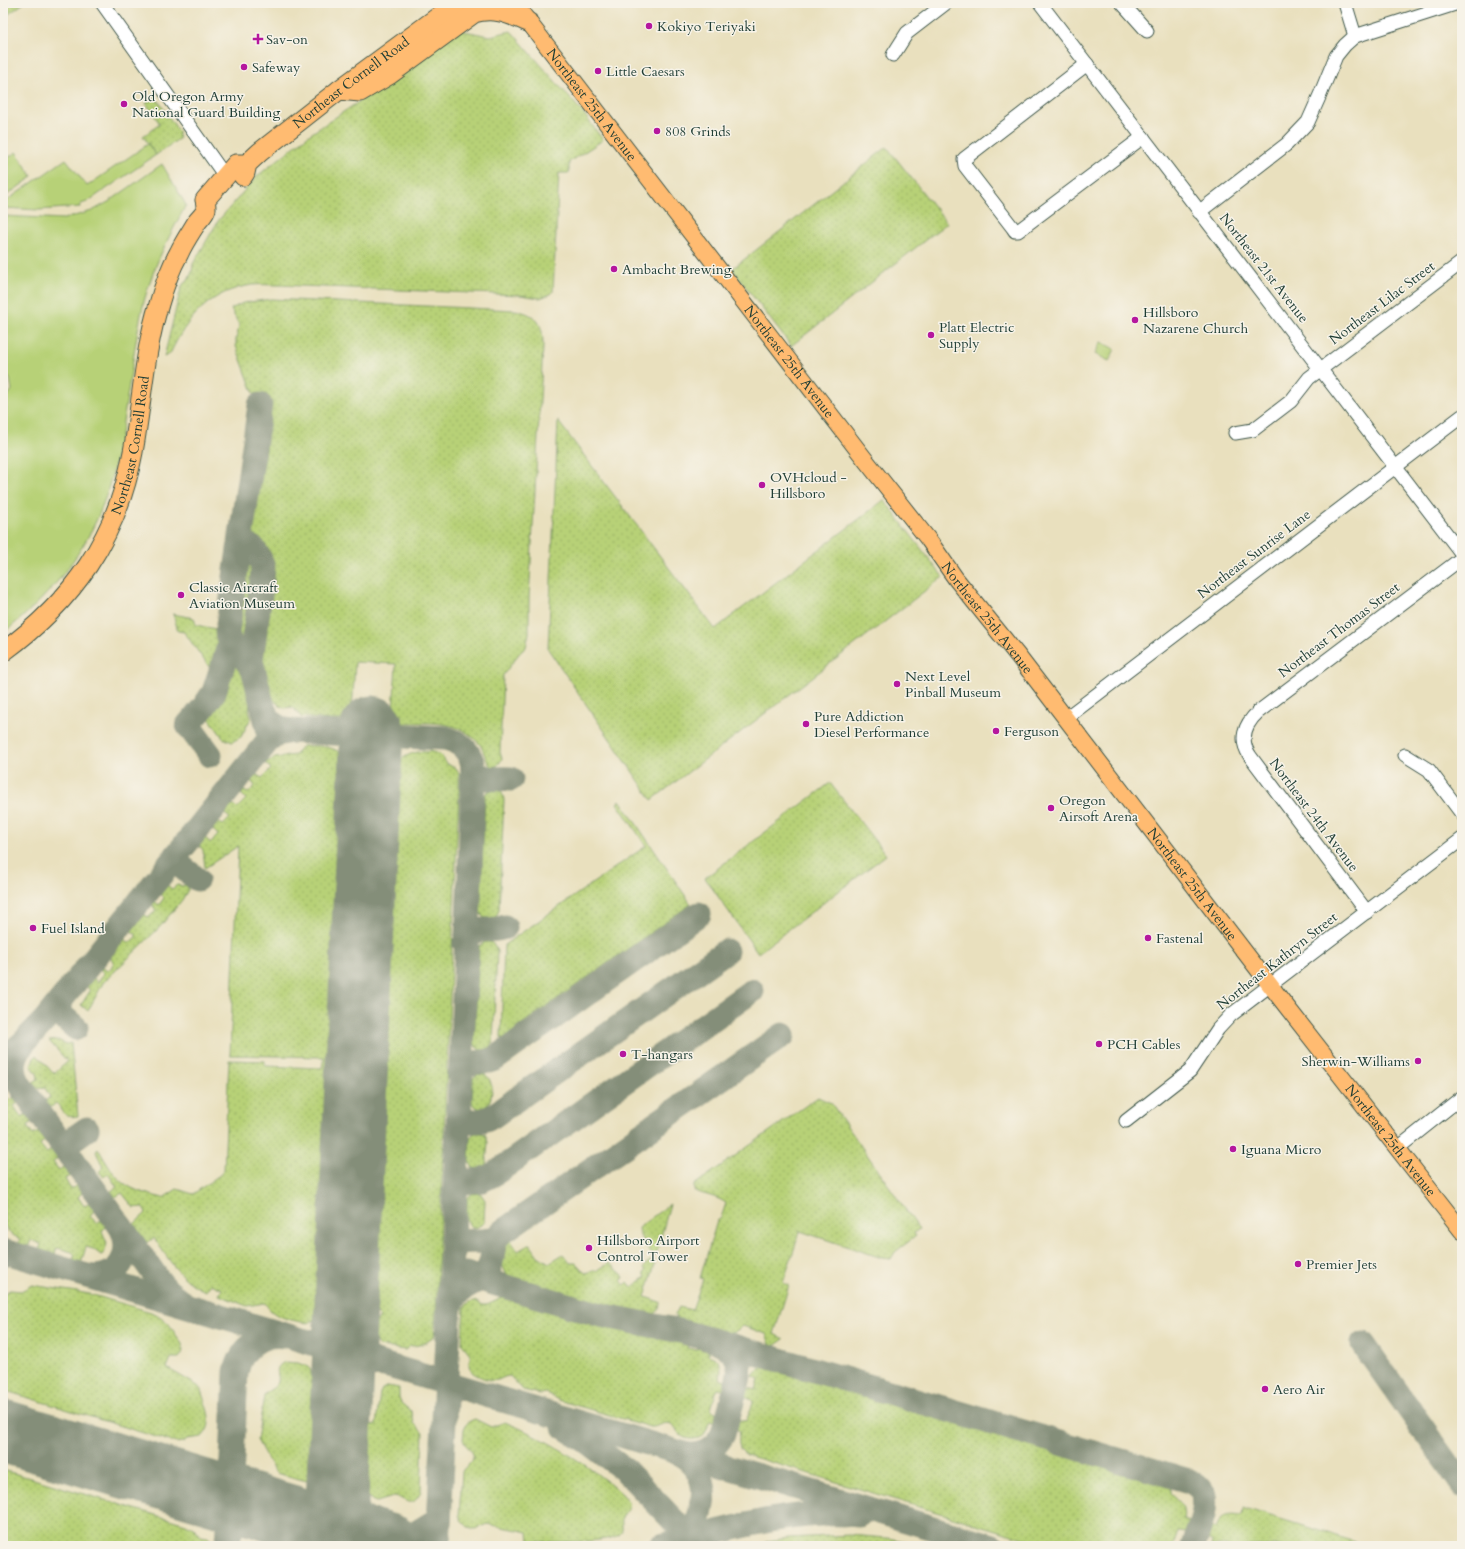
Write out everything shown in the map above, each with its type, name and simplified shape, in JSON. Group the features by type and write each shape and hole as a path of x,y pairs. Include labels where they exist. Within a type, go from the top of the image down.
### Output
{"highway":[{"name":"Northeast Cornell Road","path":"206,209 215,206 245,174 247,164 260,152 339,90 456,3"},
{"path":"339,90 360,92 389,75 474,13 484,10 500,11 528,22"},
{"name":"Northeast Cornell Road","path":"3,652 27,633 67,594 98,550 109,529 118,507 133,453 147,356 158,306 179,253 206,209 206,200 236,164 247,164"}],"main road":[{"name":"Northeast 25th Avenue","path":"514,3 867,462 928,539 956,579 1066,718 1270,985 1462,1231"}],"street":[{"path":"102,3 225,176"},
{"path":"893,55 907,33 946,3"},
{"name":"Northeast 21st Avenue","path":"1040,3 1322,369 1462,554"},
{"path":"1122,3 1148,31"},
{"path":"1345,3 1355,36"},
{"path":"1200,212 1287,144 1308,122 1336,56 1355,36 1458,3"},
{"path":"1087,64 964,159 965,166 1016,231 1021,230 1143,137"},
{"name":"Northeast Lilac Street","path":"1235,433 1253,430 1291,401 1309,378 1462,262"},
{"name":"Northeast Sunrise Lane","path":"1066,718 1462,416"},
{"name":"Northeast Thomas Street","path":"1244,734 1250,719 1258,712 1462,558"},
{"name":"Northeast 24th Avenue","path":"1244,734 1244,744 1250,756 1367,912"},
{"path":"1405,755 1430,770 1462,814"},
{"name":"Northeast Kathryn Street","path":"1126,1121 1190,1071 1218,1029 1231,1015 1462,838"},
{"path":"1398,1148 1462,1097"}],"green space":[{"path":"3,3 24,3 3,18"},
{"path":"459,30 490,36 511,31 584,114 603,140 569,162 569,173 559,173 553,292 540,298 520,295 252,285 237,288 224,293 202,308 184,329 170,354 164,357 180,292 183,284 188,280 192,272 193,264 218,221 256,177 309,135 388,82"},
{"path":"155,96 179,132 178,134 180,138 156,155 143,136 160,124 146,103"},
{"path":"148,144 156,155 87,202 81,204 80,207 39,210 3,208 3,203 66,159 87,186"},
{"path":"887,147 947,223 791,346 732,269"},
{"path":"16,152 32,176 3,198 3,161"},
{"path":"162,164 186,205 158,260 147,290 141,314 116,461 106,495 92,530 72,563 47,593 18,621 3,633 3,413 6,410 5,399 12,390 10,379 3,369 3,216 64,219 92,211 110,201"},
{"path":"271,299 515,310 530,315 538,322 542,332 543,347 529,598 529,633 526,647 503,675 500,752 502,759 498,765 494,767 488,763 479,743 463,730 437,723 401,723 396,720 393,712 396,664 355,662 352,712 346,720 301,717 293,707 284,708 268,695 261,678 256,655 270,572 267,560 253,537 252,531 266,450 269,419 267,405 253,392 236,346 239,325 231,309 243,303"},
{"path":"1101,342 1115,349 1109,361 1095,354"},
{"path":"558,421 715,629 884,500 943,577 652,800 548,649"},
{"path":"248,552 255,561 258,574 247,648 240,641 236,631"},
{"path":"173,614 194,618 196,625 216,629 219,634 221,645 214,674 212,674 212,671 184,632 178,631"},
{"path":"234,659 243,666 252,694 249,709 251,718 241,737 232,742 223,738 207,715 221,695 232,661"},
{"path":"303,746 323,746 340,753 344,758 345,765 340,773 349,788 326,1282 325,1291 316,1301 318,1313 313,1321 308,1323 278,1316 273,1313 264,1303 247,1306 219,1295 222,1289 211,1284 206,1291 189,1282 176,1269 154,1238 147,1243 134,1224 146,1213 142,1207 134,1208 122,1193 115,1197 111,1191 117,1187 108,1174 103,1176 99,1172 103,1167 96,1152 98,1148 111,1169 123,1183 139,1191 163,1198 177,1189 193,1194 221,1174 224,1170 229,1060 265,1061 265,1066 322,1068 324,1057 230,1055 238,846 205,868 203,850 199,845 205,838 211,843 218,835 212,829 218,822 223,825 230,818 225,814 233,804 237,808 246,799 241,794 244,791 248,793 255,786 251,781 257,775 262,778 271,769 265,763 275,758 295,755"},
{"path":"418,752 435,752 444,759 447,764 456,768 459,774 459,792 434,1337 423,1344 410,1346 405,1350 379,1346 371,1334 372,1327 380,1317 373,1310 370,1303 371,1237 387,863 394,788 402,778 399,765 402,759"},
{"path":"830,783 886,855 758,953 705,878"},
{"path":"492,789 501,792 504,800 499,910 496,917 488,920 483,917 480,912 485,797 486,793"},
{"path":"620,800 691,904 516,1028 517,1035 508,1042 504,1042 501,1038 504,945 646,846 617,803"},
{"path":"187,884 188,890 182,900 159,928 103,983 88,1011 81,1005 90,991 87,986 93,978 98,982 104,973 100,969 102,967 107,971 111,968 114,962 110,957 124,939 129,943 136,937 136,934 131,931 144,915 149,917 156,911 152,904 154,901 159,905 164,898 160,894 167,885 172,889 177,885 183,886"},
{"path":"485,942 490,942 493,944 496,947 497,952 493,1041 491,1047 482,1051 476,1047 474,1042 479,946"},
{"path":"58,1040 66,1044 71,1043 78,1116 73,1117 64,1114 56,1103 50,1108 45,1101 50,1097 45,1088 41,1087 36,1089 32,1083 38,1079 37,1073 31,1065 37,1055 53,1073 66,1063 67,1061 49,1041"},
{"path":"478,1074 486,1075 489,1078 492,1088 492,1094 488,1104 480,1109 473,1105 472,1101 473,1078"},
{"path":"3,1093 9,1100 15,1097 19,1102 14,1106 21,1117 27,1114 33,1121 28,1125 28,1128 33,1135 40,1131 46,1140 40,1144 44,1151 47,1153 52,1149 58,1158 53,1162 59,1170 65,1166 71,1175 65,1179 70,1188 73,1188 77,1184 83,1192 78,1197 84,1206 90,1202 96,1210 90,1215 96,1223 102,1220 107,1226 102,1231 107,1243 104,1254 101,1255 93,1249 86,1247 81,1263 72,1261 75,1255 72,1252 58,1248 56,1249 55,1255 39,1251 41,1244 31,1240 28,1247 18,1244 20,1239 14,1236 7,1229 3,1217 3,1205 5,1204 3,1197"},
{"path":"818,1097 831,1103 919,1229 914,1233 916,1236 895,1252 891,1259 882,1258 800,1231 783,1283 789,1285 774,1334 784,1339 774,1346 770,1344 766,1334 743,1326 733,1333 721,1333 678,1321 675,1315 679,1307 692,1310 703,1279 700,1278 717,1221 721,1218 726,1203 714,1197 694,1191 694,1185"},
{"path":"476,1132 485,1134 488,1142 486,1165 478,1169 473,1168 469,1161 470,1139"},
{"path":"473,1193 481,1194 485,1200 484,1223 476,1228 470,1226 467,1220 467,1198"},
{"path":"670,1204 656,1255 653,1256 640,1236 639,1228"},
{"path":"509,1238 518,1251 530,1244 538,1256 549,1263 563,1254 570,1263 576,1263 585,1273 598,1270 609,1263 622,1274 624,1278 621,1281 625,1285 628,1282 632,1287 646,1277 644,1273 646,1271 644,1268 646,1264 652,1260 655,1264 645,1297 660,1302 659,1309 651,1317 598,1305 514,1281 509,1278 501,1260 502,1248"},
{"path":"32,1285 90,1294 151,1312 161,1317 169,1324 182,1344 183,1350 179,1358 171,1358 167,1368 198,1386 201,1390 209,1415 208,1426 202,1437 187,1439 183,1442 176,1443 3,1390 3,1294 10,1290 21,1291"},
{"path":"507,1296 612,1327 687,1341 689,1342 687,1348 696,1350 700,1345 710,1348 708,1355 716,1358 721,1366 720,1379 727,1382 725,1390 719,1388 717,1389 711,1409 712,1411 718,1413 715,1423 710,1421 705,1433 700,1438 689,1439 679,1434 675,1427 668,1423 656,1427 650,1427 558,1400 547,1393 540,1394 523,1390 510,1376 498,1380 489,1380 473,1373 469,1366 470,1354 462,1344 464,1307 468,1303 474,1301 482,1305 487,1305"},
{"path":"285,1362 298,1363 309,1367 312,1375 311,1382 319,1397 316,1472 307,1481 276,1473 257,1440 264,1396 277,1384 277,1371 281,1364"},
{"path":"772,1365 1168,1486 1170,1488 1170,1493 1183,1507 1183,1519 1190,1521 1186,1533 1178,1532 1173,1546 1049,1546 747,1455 741,1450 739,1441 740,1431 736,1429 739,1420 746,1421 753,1403 752,1400 745,1397 748,1388 756,1390 759,1379 753,1376 761,1369"},
{"path":"388,1386 399,1388 399,1398 401,1403 412,1412 414,1423 423,1432 421,1492 413,1502 408,1502 396,1496 377,1502 372,1500 366,1493 367,1425 376,1425 380,1393 382,1389"},
{"path":"475,1419 491,1427 505,1422 532,1434 572,1457 609,1483 623,1495 628,1502 628,1508 622,1518 621,1533 616,1537 593,1541 529,1541 528,1532 487,1524 475,1529 468,1527 461,1520 459,1515 462,1472 472,1461 473,1454 465,1444 463,1438 466,1425 469,1421"},
{"path":"3,1470 186,1524 195,1529 201,1536 208,1537 213,1542 212,1546 3,1546"},
{"path":"1243,1508 1369,1546 1211,1546 1212,1541 1206,1539 1210,1527 1216,1528 1223,1517 1232,1514 1242,1515"},
{"path":"850,1535 887,1538 933,1546 763,1546 767,1541 788,1538"}],"taxiway":[{"path":"253,670 230,643 227,632 260,405"},
{"path":"241,541 254,549 263,567 251,660 268,728"},
{"path":"210,755 188,725 203,708 214,692 230,643"},
{"path":"264,711 269,719 275,724 290,731 445,738 463,747 469,754 473,764 470,876 438,1546"},
{"path":"3,1060 24,1042 45,1020 267,742 277,734 290,731"},
{"path":"473,767 476,772 484,777 511,779"},
{"path":"173,860 197,879"},
{"path":"459,1075 465,1066 495,1059 699,914"},
{"path":"465,943 467,937 471,933 481,930 499,929 505,927"},
{"path":"458,1108 464,1117 472,1121 482,1120 493,1116 726,951"},
{"path":"455,1190 463,1182 482,1180 494,1174 752,991"},
{"path":"54,1009 76,1028"},
{"path":"466,1274 480,1279 490,1266 497,1237 502,1232 783,1035"},
{"path":"22,1045 14,1064 16,1079 19,1084 160,1282 169,1292 182,1302"},
{"path":"63,1146 87,1129"},
{"path":"87,1276 108,1274 121,1264 126,1247 125,1237 121,1227"},
{"path":"453,1252 461,1243 468,1241 485,1241 497,1237"},
{"path":"3,1251 993,1546"},
{"path":"450,1307 452,1301 458,1293 480,1279 601,1315 680,1331 716,1341 1189,1481 1198,1486 1203,1493 1205,1501 1202,1520 1193,1546"},
{"path":"305,1341 315,1342 329,1337 334,1333 341,1320 346,1304"},
{"path":"228,1546 236,1372 242,1356 253,1344 267,1337 275,1335 284,1336"},
{"path":"687,1455 704,1453 713,1448 720,1439 723,1434 736,1389 739,1373 737,1359 728,1347 719,1342"},
{"path":"1363,1344 1462,1484"},
{"path":"342,1401 351,1378 355,1373 360,1369 374,1364 384,1365"},
{"path":"564,1427 588,1442 626,1471 698,1546"},
{"path":"678,1453 690,1461 698,1471 703,1484 703,1498 698,1522 698,1533 701,1546"},
{"path":"228,1539 230,1531 242,1517 254,1512 269,1510"},
{"path":"661,1546 759,1522 784,1518 809,1515 859,1515"},
{"path":"395,1546 439,1519"}],"runway":[{"path":"335,1546 372,727"},
{"path":"3,1431 391,1546"}],"place":[{"name":"Kokiyo Teriyaki","path":"649,26"},
{"name":"Sav-on","path":"258,39"},
{"name":"Safeway","path":"244,67"},
{"name":"Little Caesars","path":"598,71"},
{"name":"Old Oregon Army National Guard Building","path":"124,104"},
{"name":"808 Grinds","path":"657,131"},
{"name":"Ambacht Brewing","path":"614,269"},
{"name":"Hillsboro Nazarene Church","path":"1135,320"},
{"name":"Platt Electric Supply","path":"931,335"},
{"name":"OVHcloud - Hillsboro","path":"762,485"},
{"name":"Classic Aircraft Aviation Museum","path":"181,595"},
{"name":"Next Level Pinball Museum","path":"897,684"},
{"name":"Pure Addiction Diesel Performance","path":"806,724"},
{"name":"Ferguson","path":"996,731"},
{"name":"Oregon Airsoft Arena","path":"1051,808"},
{"name":"Fuel Island","path":"33,928"},
{"name":"Fastenal","path":"1148,938"},
{"name":"PCH Cables","path":"1099,1044"},
{"name":"T-hangars","path":"623,1054"},
{"name":"Sherwin-Williams","path":"1418,1061"},
{"name":"Iguana Micro","path":"1233,1149"},
{"name":"Hillsboro Airport Control Tower","path":"589,1248"},
{"name":"Premier Jets","path":"1298,1264"},
{"name":"Aero Air","path":"1265,1389"}]}
